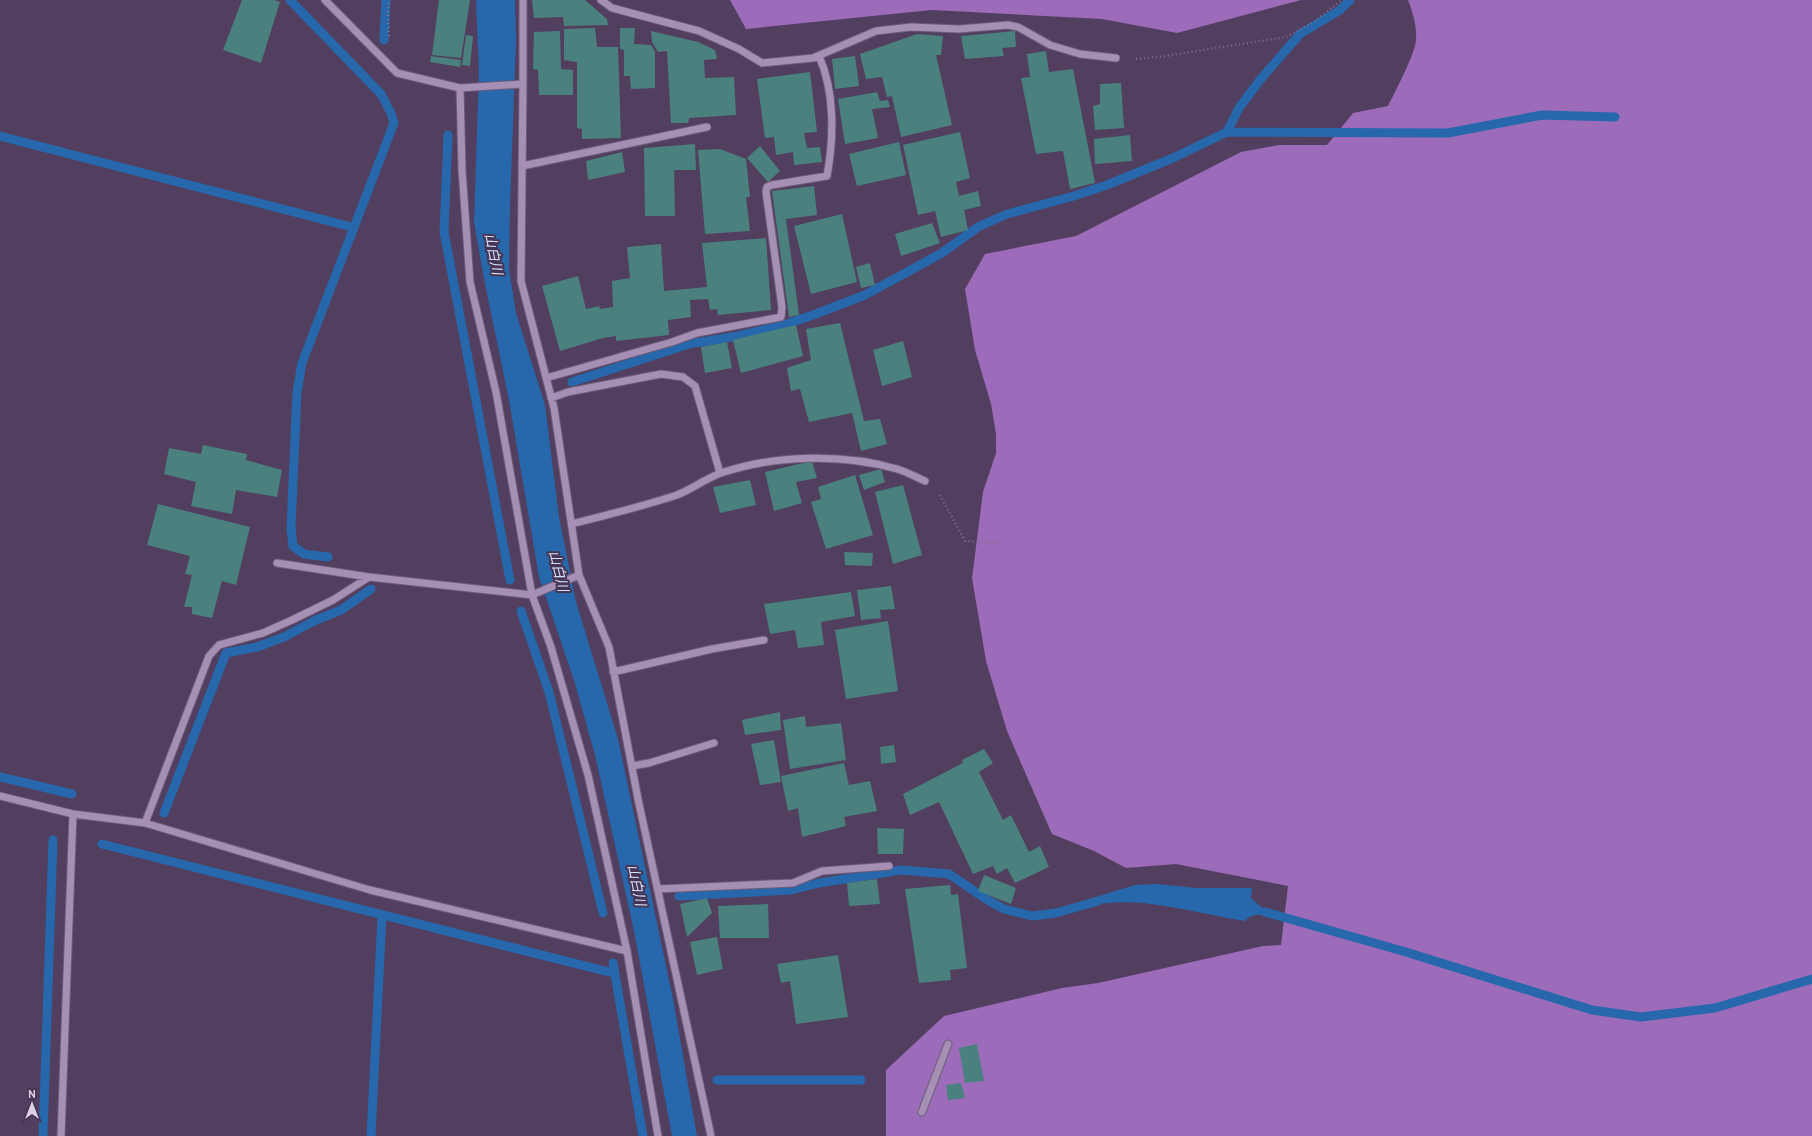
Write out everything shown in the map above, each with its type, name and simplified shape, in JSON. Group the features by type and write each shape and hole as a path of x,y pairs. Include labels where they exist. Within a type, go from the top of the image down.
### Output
{"street":[{"path":"325,0 397,73 460,88 523,84"},
{"path":"523,0 521,281 551,398 579,575 609,647 632,766 711,1136"},
{"path":"601,0 612,8 699,31 739,49 762,63 813,58 876,31 886,29 911,27 960,29 1008,25 1018,27 1050,45 1072,52 1116,58"},
{"path":"546,378 672,342 697,333 781,317 782,307 766,192 767,188 772,185 827,176 831,139 830,112 825,70 819,56"},
{"path":"460,88 462,170 470,282 496,392 532,595 551,647 588,775 627,951 658,1136"},
{"path":"522,166 707,126"},
{"path":"551,398 568,392 661,374 683,377 695,386 720,473"},
{"path":"572,524 676,495 720,473 758,464 805,458 834,458 898,469 926,481"},
{"path":"277,563 369,577 532,595 579,575"},
{"path":"145,823 209,656 219,645 263,632 292,620 332,600 369,577"},
{"path":"613,672 712,649 764,640"},
{"path":"632,766 649,763 714,743"},
{"path":"0,796 73,814 145,823 370,890 627,951"},
{"path":"61,1136 73,814"},
{"path":"658,889 793,883 822,870 888,866"},
{"path":"922,1112 948,1044"}],"path":[{"path":"389,38 388,10 390,0"},
{"path":"1116,58 1143,59 1286,37 1316,21 1342,0"},
{"path":"926,481 938,491 966,541 998,543"}],"shaded area":[{"path":"730,0 1301,0 1177,33 1102,19 932,10 746,29"},
{"path":"1408,0 1812,0 1812,1136 886,1136 886,1070 944,1016 1062,988 1098,983 1263,946 1281,945 1288,886 1176,864 1126,868 1094,851 1052,834 1007,731 986,661 972,578 983,492 996,453 996,434 991,404 975,350 965,289 985,254 1076,236 1241,152 1279,145 1327,145 1353,113 1388,106 1409,63 1415,46 1416,30 1412,10"}],"water":[{"name":"山白川","path":"476,0 515,0 516,39 509,269 516,313 545,405 559,517 576,602 618,739 673,999 697,1136 672,1136 634,931 595,755 574,680 539,577 509,400 474,222 479,72"},
{"path":"1156,884 1197,888 1252,888 1251,898 1261,907 1276,912 1276,917 1255,915 1245,921 1145,903 1106,903 1088,907 1085,902 1135,885"}],"building":[{"path":"242,0 274,0 280,2 261,63 223,50"},
{"path":"439,0 470,0 461,58 432,55"},
{"path":"532,0 585,0 607,19 608,25 564,26 563,17 534,18"},
{"path":"595,28 597,47 618,47 621,138 582,139 582,129 577,128 577,62 564,60 564,29"},
{"path":"620,28 635,28 634,44 651,45 655,51 655,88 631,89 630,76 624,76 624,50 620,49"},
{"path":"560,31 561,69 573,70 573,95 539,95 538,70 533,69 534,32"},
{"path":"651,31 698,42 715,50 717,59 704,60 705,78 734,77 736,115 689,118 688,123 671,123 667,51 658,52 652,42"},
{"path":"1015,31 1016,47 1002,48 1004,56 965,59 961,36"},
{"path":"917,34 943,36 941,55 936,55 952,125 901,137 892,96 887,97 882,77 866,79 860,54"},
{"path":"466,35 473,36 470,66 462,65"},
{"path":"1046,51 1049,72 1073,69 1095,183 1070,189 1063,151 1036,154 1021,78 1030,77 1027,54"},
{"path":"431,56 461,60 460,67 430,62"},
{"path":"855,56 859,86 835,89 832,59"},
{"path":"810,72 817,132 804,133 807,148 820,147 822,162 794,165 793,152 776,155 774,137 765,138 757,79"},
{"path":"1121,83 1124,128 1095,130 1093,106 1100,104 1100,84"},
{"path":"877,92 880,101 888,100 890,107 872,109 878,138 845,144 838,99"},
{"path":"960,132 970,178 956,182 959,196 978,191 981,206 964,210 968,230 941,237 935,211 918,215 903,145"},
{"path":"1130,135 1132,161 1095,164 1094,139"},
{"path":"899,142 906,175 857,186 849,154"},
{"path":"695,144 696,170 674,170 675,216 645,216 644,148"},
{"path":"760,146 780,171 768,182 747,158"},
{"path":"720,149 746,159 750,197 746,197 750,231 705,234 698,150"},
{"path":"622,152 625,172 588,180 586,161"},
{"path":"814,186 817,215 786,219 799,315 789,317 772,191"},
{"path":"842,214 857,282 811,294 794,226"},
{"path":"932,223 940,243 901,256 895,234"},
{"path":"766,238 771,310 718,315 717,309 710,310 708,299 690,300 691,317 668,320 669,335 616,341 616,336 603,338 560,351 542,286 578,276 586,309 599,306 600,309 613,307 612,281 630,278 627,247 661,244 664,291 707,287 702,243"},
{"path":"870,263 875,285 861,288 856,267"},
{"path":"840,323 864,421 880,419 887,444 861,451 852,413 809,422 800,389 791,391 787,368 811,360 806,329"},
{"path":"796,325 803,356 741,373 733,340"},
{"path":"903,341 912,377 882,386 873,350"},
{"path":"727,342 732,368 705,373 701,347"},
{"path":"203,445 247,454 246,460 282,470 277,497 236,490 232,514 191,506 196,482 164,474 169,448 201,454"},
{"path":"812,461 817,478 796,482 802,503 774,511 765,472"},
{"path":"881,469 885,482 864,490 859,475"},
{"path":"855,475 873,535 826,549 811,502 821,499 818,487"},
{"path":"750,480 756,505 720,513 713,487"},
{"path":"903,485 922,555 893,564 875,492"},
{"path":"158,504 250,527 236,585 222,581 212,618 192,614 192,607 184,607 192,575 185,574 190,556 147,545"},
{"path":"844,552 873,553 872,566 845,565"},
{"path":"891,586 895,609 880,610 881,618 861,620 857,590"},
{"path":"851,592 855,616 821,622 824,645 798,648 795,630 770,634 764,604"},
{"path":"888,621 898,691 846,699 835,630"},
{"path":"780,712 781,730 745,735 742,720"},
{"path":"805,716 806,727 841,723 846,760 790,769 783,720"},
{"path":"774,740 781,782 760,785 751,744"},
{"path":"894,745 896,762 881,764 880,747"},
{"path":"984,749 993,763 979,772 1003,820 1011,815 1029,852 1040,846 1049,867 1015,883 1007,868 997,874 993,866 973,874 939,802 910,815 903,794 963,763 962,760"},
{"path":"844,763 849,785 870,781 877,811 844,817 846,826 802,837 798,808 788,811 781,776"},
{"path":"877,828 904,829 903,854 878,854"},
{"path":"984,875 1016,888 1011,904 978,891"},
{"path":"877,879 880,904 849,906 847,883"},
{"path":"950,885 951,895 958,894 967,968 950,970 951,980 919,983 905,889"},
{"path":"707,898 712,913 687,937 680,904"},
{"path":"768,904 769,938 720,938 718,906"},
{"path":"717,937 723,969 697,975 690,942"},
{"path":"838,955 848,1017 796,1024 790,981 781,983 777,964"},
{"path":"977,1044 984,1081 965,1083 959,1048"},
{"path":"961,1083 965,1098 948,1100 946,1085"}],"waterway":[{"path":"290,0 381,94 391,113 394,123 302,363 297,392 291,528 293,546 304,554 328,557"},
{"path":"384,40 386,0"},
{"path":"1227,132 1239,108 1260,80 1300,34 1340,10 1350,0"},
{"path":"572,382 689,344 738,336 784,325 813,315 865,295 942,253 978,227 1007,214 1074,196 1107,185 1173,158 1227,132 1448,133 1542,115 1615,117"},
{"path":"448,135 444,232 510,580"},
{"path":"0,136 348,226"},
{"path":"164,813 226,653 257,647 284,637 314,621 341,610 371,589"},
{"path":"521,611 549,692 603,913"},
{"path":"0,777 72,794"},
{"path":"43,1136 53,840"},
{"path":"102,844 609,972"},
{"path":"679,896 791,890 819,883 902,870 949,874 989,901 1004,909 1032,916 1056,913 1098,901"},
{"path":"1265,912 1406,952 1592,1010 1641,1017 1715,1008 1812,979"},
{"path":"371,1136 382,916"},
{"path":"613,963 643,1136"},
{"path":"717,1080 861,1080"}]}
